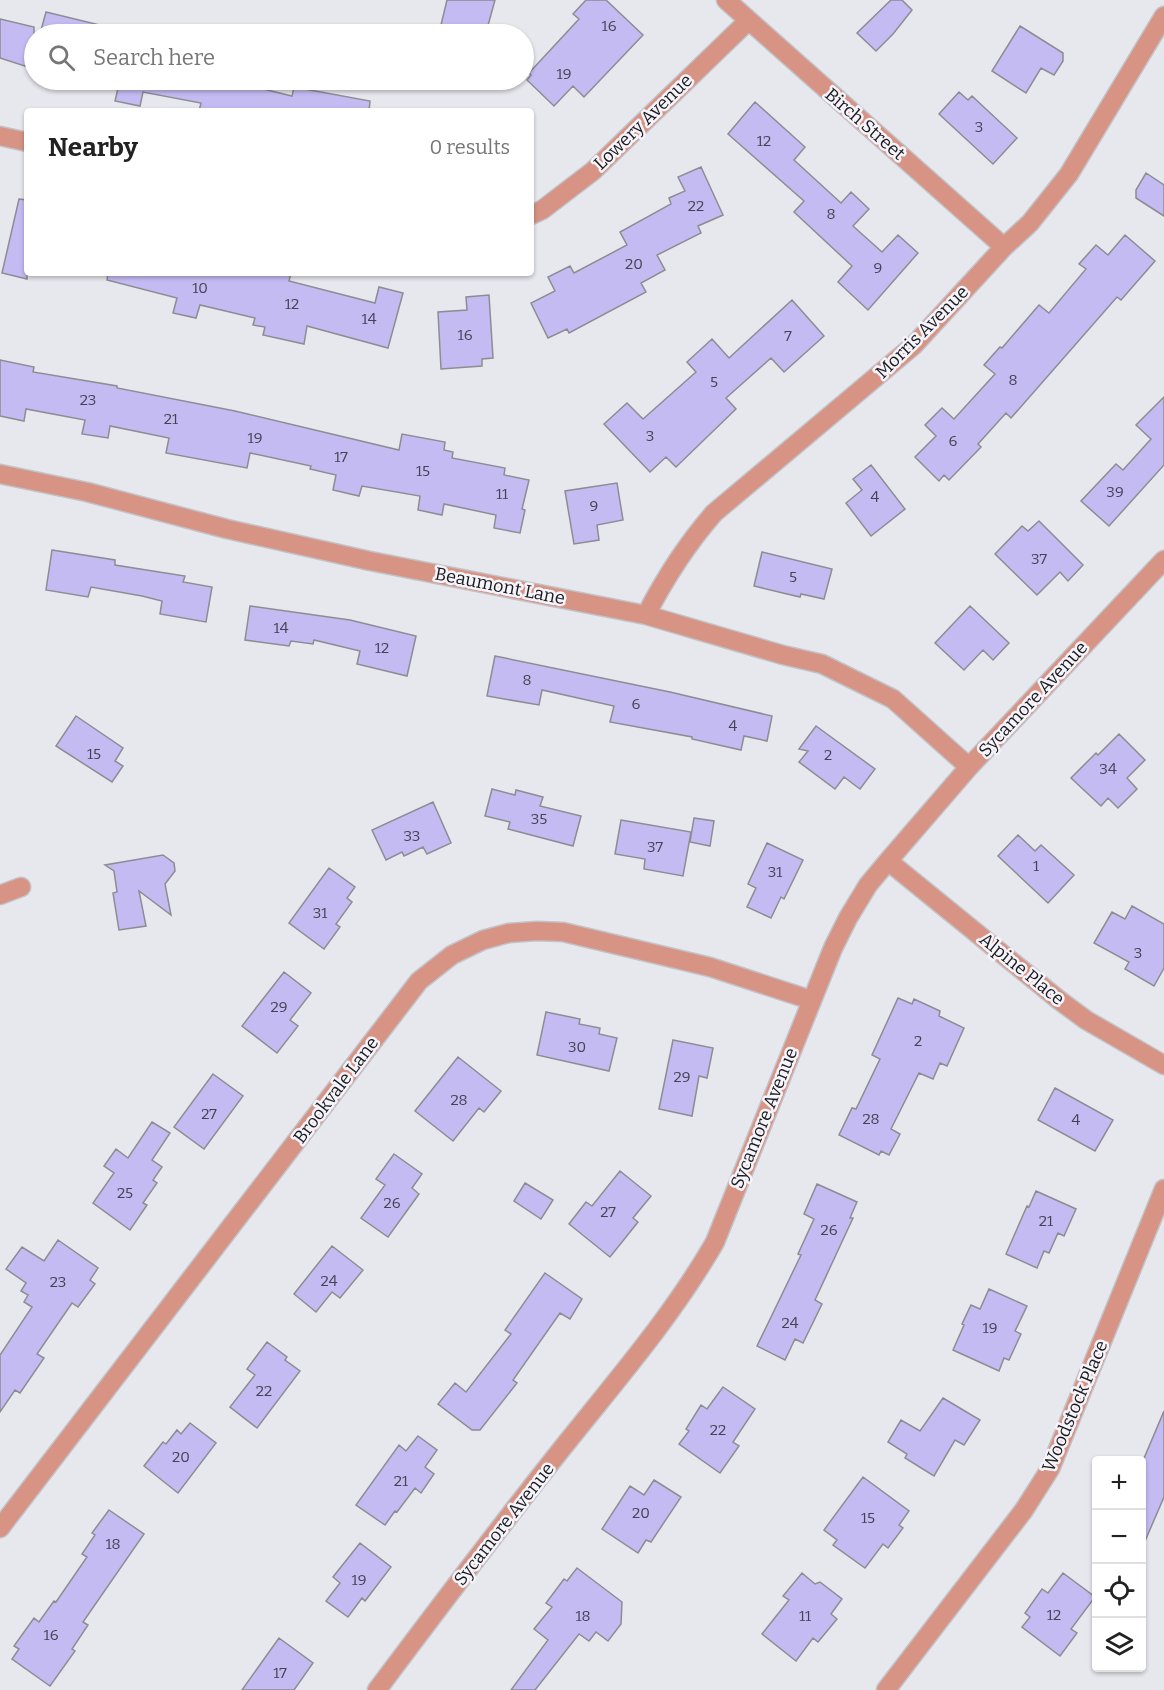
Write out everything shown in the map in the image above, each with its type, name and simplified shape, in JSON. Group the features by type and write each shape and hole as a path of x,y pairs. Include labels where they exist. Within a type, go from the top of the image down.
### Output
{"street":[{"name":"Birch Street","path":"726,0 1004,247"},
{"name":"Morris Avenue","path":"646,615 663,581 714,513 914,345 1004,247 1030,223 1069,174 1164,16"},
{"name":"Lowery Avenue","path":"534,214 593,171 748,21"},
{"path":"0,136 24,141"},
{"name":"Beaumont Lane","path":"0,474 87,492 228,529 370,561 646,615 822,664 893,699 969,767"},
{"name":"Sycamore Avenue","path":"377,1690 540,1476 653,1334 696,1275 715,1242 811,1000 848,918 868,885 969,767 1164,560"},
{"name":"Alpine Place","path":"888,861 1086,1020 1164,1065"},
{"path":"0,895 21,887"},
{"name":"Brookvale Lane","path":"0,1528 419,981 452,955 483,940 509,933 563,932 710,967 811,1000"},
{"name":"Woodstock Place","path":"886,1690 1024,1510 1050,1469 1164,1189"}],"building":[{"path":"447,0 495,0 488,24 441,24"},
{"path":"586,0 606,0 643,35 584,97 573,86 554,106 534,87 534,68 579,19 573,14"},
{"path":"891,0 902,0 912,10 876,51 857,33"},
{"path":"46,12 96,24 43,24"},
{"path":"0,19 24,25 24,66 0,58"},
{"path":"1020,26 1063,53 1063,61 1054,75 1041,68 1026,93 992,71"},
{"path":"118,90 267,90 292,96 293,90 310,90 370,101 369,108 200,108 201,103 143,92 140,106 115,101"},
{"path":"959,92 968,100 972,96 1017,138 993,164 939,114"},
{"path":"755,102 805,147 794,160 841,203 851,192 869,209 853,226 882,252 898,235 918,253 868,310 838,282 852,266 794,212 804,201 728,134"},
{"path":"701,167 723,215 698,226 701,233 657,255 665,270 641,283 646,292 569,333 567,329 548,338 531,303 555,291 548,277 570,266 574,273 627,245 620,232 671,204 669,198 685,191 678,177"},
{"path":"1146,173 1164,185 1164,216 1136,198 1136,190"},
{"path":"19,199 24,200 24,276 27,276 27,279 2,273"},
{"path":"1125,235 1155,261 1121,300 1117,297 1011,418 1006,413 978,444 981,447 949,480 944,475 939,481 915,457 936,436 925,425 942,408 954,419 995,374 984,365 1039,305 1049,313 1086,269 1079,264 1096,245 1108,255"},
{"path":"108,276 290,276 289,281 375,303 379,287 403,293 388,348 307,326 304,344 263,335 265,327 253,325 255,318 200,305 196,318 173,313 177,298 107,280"},
{"path":"489,295 493,358 482,359 482,366 441,369 438,312 467,310 466,297"},
{"path":"792,300 824,336 784,372 771,358 726,398 736,409 676,467 666,457 650,472 604,424 627,403 643,419 696,372 687,362 712,339 729,358"},
{"path":"0,360 34,367 33,372 117,386 117,388 235,411 399,450 402,434 445,442 444,450 453,452 452,458 505,468 504,475 529,480 522,509 525,510 520,533 494,528 496,515 444,504 442,515 418,510 420,496 362,486 359,496 333,490 336,475 310,469 311,466 250,453 247,468 166,453 169,438 110,426 108,438 82,434 85,420 26,409 24,421 0,416"},
{"path":"1164,397 1164,465 1109,526 1081,501 1116,464 1123,470 1151,439 1136,425"},
{"path":"871,465 905,509 871,536 846,503 862,490 853,479"},
{"path":"617,483 623,520 597,525 599,540 574,544 565,491"},
{"path":"1039,521 1083,565 1068,581 1060,572 1037,595 995,554 1022,526 1028,531"},
{"path":"52,550 115,560 115,565 185,576 183,582 212,587 206,622 160,614 162,601 142,596 91,587 88,597 46,590"},
{"path":"762,552 832,569 824,599 801,594 800,597 754,586"},
{"path":"250,606 350,620 416,636 407,676 357,664 360,651 314,640 313,644 291,641 289,646 245,640"},
{"path":"970,606 1009,643 993,660 983,650 964,670 935,643"},
{"path":"495,656 670,692 772,716 767,741 744,736 741,750 692,739 692,737 610,722 614,706 542,690 539,705 487,696"},
{"path":"76,716 123,748 115,761 123,766 112,782 56,746"},
{"path":"816,726 875,769 860,789 844,777 835,789 799,762 808,751 799,749"},
{"path":"1119,734 1145,760 1127,778 1137,789 1118,808 1108,798 1101,806 1071,778"},
{"path":"492,789 515,795 516,790 543,797 540,806 581,816 573,846 508,829 510,822 485,816"},
{"path":"433,802 451,843 427,854 423,847 404,856 402,852 386,860 372,830"},
{"path":"694,818 714,821 710,846 690,842"},
{"path":"621,820 691,832 683,876 644,869 645,859 615,854"},
{"path":"1018,835 1035,851 1041,845 1074,875 1048,903 998,856"},
{"path":"767,843 803,860 784,899 781,897 771,918 747,907 756,888 748,884"},
{"path":"163,855 174,863 175,871 165,884 171,915 139,891 146,926 119,930 113,893 117,892 114,871 105,865"},
{"path":"329,868 355,887 347,898 352,902 336,924 340,927 324,949 289,923"},
{"path":"1132,906 1164,924 1164,968 1154,986 1125,969 1129,962 1094,943 1112,912 1125,919"},
{"path":"284,972 311,993 290,1020 298,1026 277,1053 242,1026"},
{"path":"898,998 912,1004 914,999 940,1011 939,1016 964,1028 947,1066 940,1063 933,1079 919,1073 891,1129 900,1134 889,1155 881,1151 879,1155 839,1135 852,1108 856,1109 880,1059 872,1055"},
{"path":"546,1012 580,1019 579,1024 600,1028 599,1034 617,1038 609,1071 537,1055"},
{"path":"673,1040 713,1048 707,1078 699,1076 692,1116 659,1109"},
{"path":"458,1057 501,1091 484,1112 479,1108 453,1141 415,1111"},
{"path":"213,1074 243,1096 204,1149 174,1127"},
{"path":"1055,1088 1113,1120 1095,1151 1038,1120"},
{"path":"152,1122 170,1133 152,1160 162,1167 153,1180 157,1183 143,1203 147,1205 130,1230 93,1203 114,1173 104,1166 116,1149 128,1158"},
{"path":"394,1154 422,1174 412,1188 419,1194 388,1237 361,1218 385,1185 376,1179"},
{"path":"620,1171 651,1196 633,1218 638,1222 610,1257 569,1224 586,1202 592,1206"},
{"path":"525,1183 553,1200 541,1219 514,1201"},
{"path":"817,1184 857,1202 850,1218 853,1218 815,1300 822,1304 803,1343 795,1339 785,1360 757,1346 801,1255 798,1254 814,1219 804,1214"},
{"path":"1036,1191 1076,1209 1064,1236 1058,1233 1049,1253 1044,1251 1037,1268 1006,1254"},
{"path":"58,1240 98,1268 90,1280 95,1284 78,1307 72,1303 37,1354 44,1358 20,1393 15,1390 0,1412 0,1355 32,1307 24,1302 28,1295 21,1291 26,1283 6,1269 22,1247 44,1261"},
{"path":"332,1246 363,1270 340,1298 332,1292 316,1312 294,1294"},
{"path":"545,1273 582,1299 570,1319 560,1313 513,1380 517,1383 480,1430 472,1430 438,1404 455,1383 466,1392 511,1334 505,1330"},
{"path":"989,1289 1027,1306 1015,1331 1021,1334 1009,1360 1004,1358 999,1371 953,1350 971,1305 980,1309"},
{"path":"267,1342 287,1357 285,1360 300,1371 257,1428 230,1407 255,1375 247,1369"},
{"path":"723,1387 755,1409 733,1442 739,1446 720,1473 679,1444 689,1431 686,1429 701,1405 707,1409"},
{"path":"943,1398 980,1420 964,1445 955,1440 934,1476 905,1458 907,1454 888,1442 901,1420 920,1431"},
{"path":"1164,1411 1164,1497 1146,1539 1146,1456"},
{"path":"190,1423 216,1443 178,1493 144,1466 163,1442 166,1444 177,1430 181,1434"},
{"path":"418,1436 437,1450 425,1467 434,1474 421,1493 415,1488 385,1525 356,1505 399,1445 406,1451"},
{"path":"863,1477 909,1511 899,1525 903,1528 888,1548 883,1544 865,1568 833,1545 837,1540 824,1530"},
{"path":"654,1480 681,1497 651,1542 646,1540 638,1553 602,1529 630,1486 644,1495"},
{"path":"109,1510 144,1534 83,1622 88,1625 72,1649 75,1651 50,1686 12,1659 19,1649 14,1646 34,1618 39,1622 54,1601 56,1602 87,1557 82,1554 95,1535 92,1533"},
{"path":"360,1543 391,1567 365,1601 362,1598 348,1617 326,1601 340,1583 333,1577"},
{"path":"577,1568 622,1602 621,1624 608,1641 596,1632 589,1641 579,1634 535,1690 511,1690 548,1640 534,1629 552,1607 546,1603 564,1579 567,1581"},
{"path":"802,1573 815,1584 820,1582 842,1599 831,1614 837,1619 818,1642 813,1638 796,1661 762,1634 789,1600 783,1596"},
{"path":"1063,1573 1092,1595 1092,1601 1071,1629 1077,1633 1060,1656 1022,1627 1030,1617 1025,1613 1042,1589 1048,1593"},
{"path":"279,1638 313,1663 294,1690 242,1690"}]}
